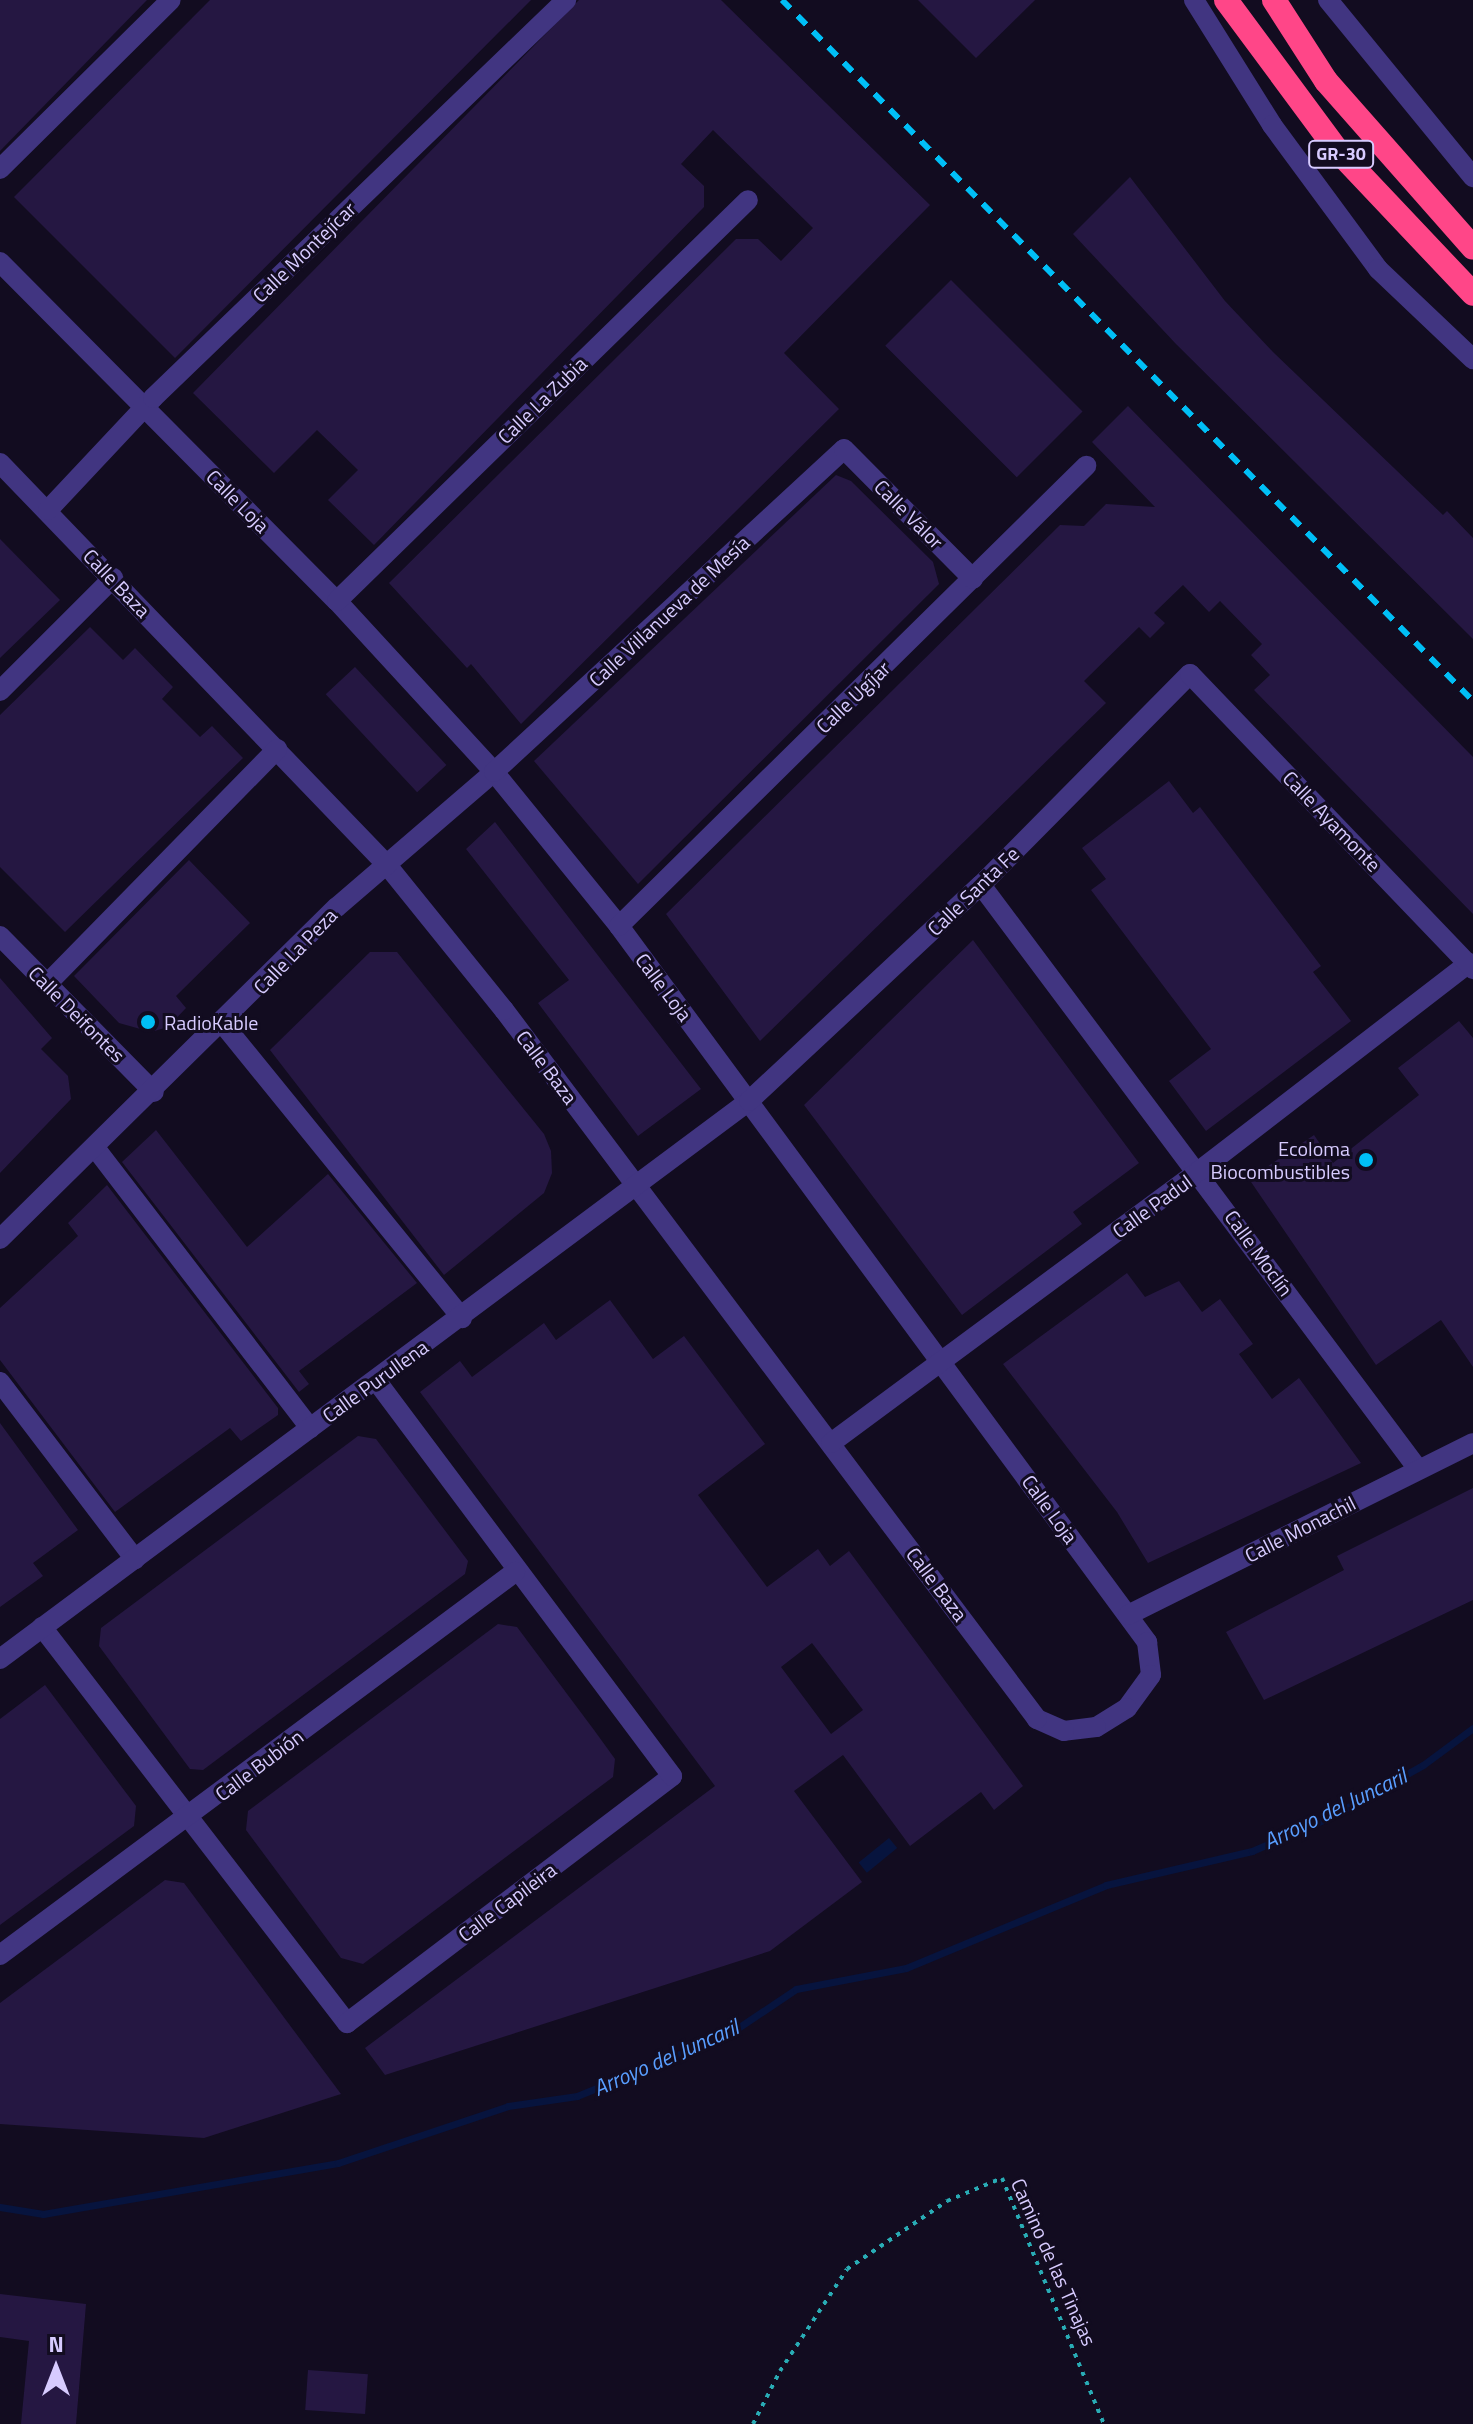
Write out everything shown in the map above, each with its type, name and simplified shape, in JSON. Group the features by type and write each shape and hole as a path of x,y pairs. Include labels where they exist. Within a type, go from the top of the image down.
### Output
{"highway":[{"name":"GR-30","path":"1226,0 1337,150 1473,294"},
{"name":"GR-30","path":"1274,0 1326,81 1473,248"}],"street":[{"path":"0,169 171,0"},
{"name":"Calle Montejícar","path":"48,510 144,407 566,0"},
{"path":"1194,0 1272,125 1378,269 1473,359"},
{"path":"1328,0 1473,177"},
{"path":"1347,0 1348,25"},
{"name":"Calle La Zubia","path":"337,601 748,200"},
{"name":"Calle Loja","path":"0,262 337,601 494,772 619,926 1128,1615 1147,1642 1151,1675 1127,1708 1096,1727 1064,1731 1037,1719"},
{"name":"Calle Válor","path":"844,449 973,579"},
{"name":"Calle Villanueva de Mesía","path":"494,772 844,449"},
{"name":"Calle Baza","path":"0,463 387,865 636,1185 1037,1719"},
{"name":"Calle Ugíjar","path":"619,926 1086,466"},
{"path":"0,691 113,578"},
{"name":"Calle Santa Fe","path":"749,1101 981,885 1190,674"},
{"name":"Calle Ayamonte","path":"1190,674 1471,966"},
{"path":"47,984 277,749"},
{"name":"Calle La Peza","path":"0,1239 154,1092 337,907 494,772"},
{"name":"Calle Moclín","path":"981,885 1199,1171 1418,1469"},
{"name":"Calle Deifontes","path":"4,949 47,984 154,1092"},
{"name":"Calle Padul","path":"831,1443 1471,966"},
{"path":"223,1024 462,1318"},
{"name":"Calle Purullena","path":"0,1659 310,1428 377,1382 749,1101"},
{"path":"96,1149 310,1428"},
{"path":"0,1382 135,1559"},
{"name":"Calle Capileira","path":"42,1627 347,2023 672,1776 515,1572 377,1382"},
{"name":"Calle Monachil","path":"1128,1615 1473,1443"},
{"name":"Calle Bubión","path":"0,1955 515,1572"}],"path":[{"name":"Camino de las Tinajas","path":"753,2424 780,2371 847,2269 947,2201 1002,2178 1104,2424"}],"water":[{"path":"889,1838 897,1848 867,1873 859,1863"}],"building":[{"path":"0,0 147,0 0,151"},
{"path":"210,0 531,0 175,358 14,197"},
{"path":"579,0 721,0 930,205 784,353 839,409 521,724 471,664 467,668 389,583 736,239 758,239 781,261 813,228 713,130 681,164 704,186 704,207 374,545 328,500 358,470 317,430 274,473 193,393"},
{"path":"918,0 1035,0 976,58"},
{"path":"1130,177 1225,301 1273,352 1443,515 1447,511 1473,538 1473,639 1176,344 1073,234"},
{"path":"951,280 1083,412 1017,477 885,346"},
{"path":"1128,406 1473,757 1473,914 1254,690 1270,675 1251,655 1262,644 1220,601 1209,612 1183,585 1154,613 1165,623 1150,638 1139,627 1084,681 1106,703 760,1041 666,914 1060,525 1084,526 1106,504 1155,507 1092,442"},
{"path":"836,475 851,481 933,562 939,584 638,884 534,761"},
{"path":"0,539 60,600 0,658"},
{"path":"90,627 123,660 135,648 173,687 162,699 200,737 212,726 243,758 65,932 0,867 0,715"},
{"path":"355,667 446,765 417,792 326,694"},
{"path":"1169,781 1193,813 1200,807 1321,966 1313,972 1351,1021 1206,1131 1169,1081 1211,1049 1091,890 1106,879 1082,848"},
{"path":"495,822 701,1089 638,1136 538,1003 569,980 466,849"},
{"path":"189,860 250,923 176,996 186,1008 168,1027 151,1032 119,1023 74,976"},
{"path":"973,940 1139,1163 1073,1212 1082,1224 962,1315 804,1105"},
{"path":"370,952 397,952 544,1134 551,1151 552,1173 544,1193 444,1275 270,1050"},
{"path":"0,978 52,1038 41,1049 68,1076 71,1099 0,1173"},
{"path":"1459,1021 1473,1038 1473,1367 1441,1320 1376,1365 1249,1179 1314,1135 1333,1163 1419,1095 1398,1068"},
{"path":"156,1130 247,1247 328,1174 417,1283 299,1371 309,1384 299,1392 122,1162"},
{"path":"107,1185 278,1408 278,1415 241,1441 230,1428 115,1512 0,1360 0,1308 78,1236 68,1223"},
{"path":"1127,1273 1145,1297 1179,1281 1202,1312 1220,1299 1253,1344 1239,1354 1272,1399 1299,1378 1361,1463 1148,1563 1117,1512 1003,1364"},
{"path":"610,1300 653,1359 684,1336 765,1444 698,1495 767,1587 818,1549 830,1566 849,1551 1023,1786 994,1810 981,1792 910,1846 843,1755 794,1791 862,1882 770,1951 385,2075 365,2048 715,1786 420,1392 460,1361 472,1377 544,1323 556,1340","holes":["812,1643 863,1710 831,1734 781,1667"]},
{"path":"0,1423 78,1530 33,1563 43,1576 0,1607"},
{"path":"358,1436 376,1439 468,1561 465,1574 203,1770 190,1769 99,1646 101,1628"},
{"path":"1473,1488 1473,1600 1264,1700 1226,1632 1344,1570 1337,1556"},
{"path":"498,1624 517,1627 615,1759 613,1777 363,1964 341,1958 246,1830 248,1811"},
{"path":"45,1685 136,1806 134,1826 0,1925 0,1719"},
{"path":"165,1880 184,1883 341,2094 204,2138 0,2124 0,2003"},
{"path":"0,2294 86,2304 76,2424 21,2424 29,2341 0,2337"},
{"path":"308,2370 368,2374 365,2414 305,2410"}],"waterway":[{"name":"Arroyo del Juncaril","path":"0,2207 43,2214 338,2163 508,2106 577,2096 729,2034 796,1989 906,1968 1106,1885 1252,1851 1332,1816 1423,1765 1473,1728"}],"railway":[{"path":"782,0 1473,701"}],"place":[{"name":"RadioKable","path":"148,1022"},
{"name":"Ecoloma Biocombustibles","path":"1366,1160"}]}
